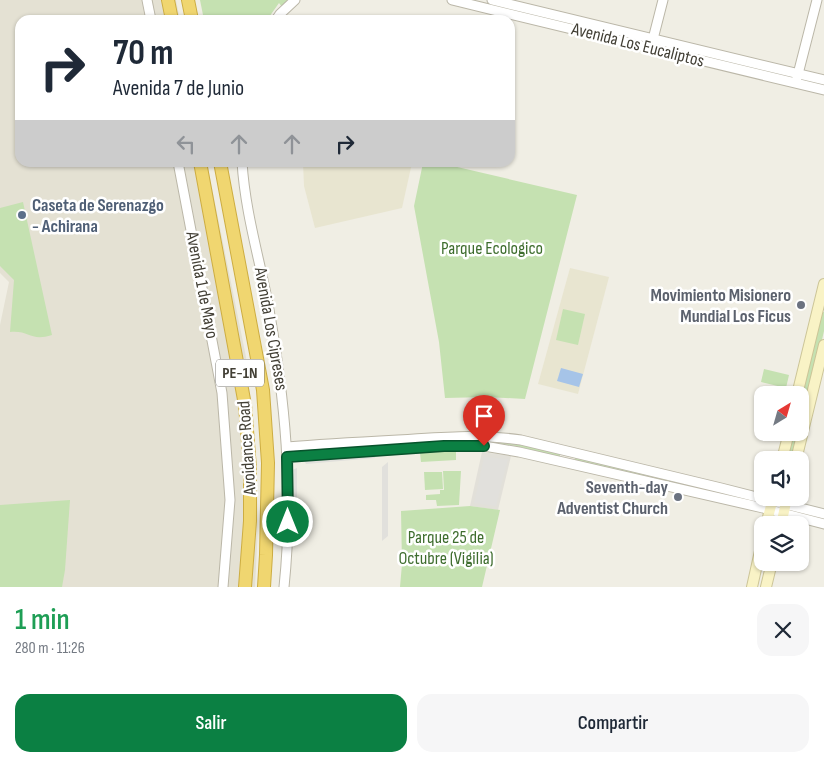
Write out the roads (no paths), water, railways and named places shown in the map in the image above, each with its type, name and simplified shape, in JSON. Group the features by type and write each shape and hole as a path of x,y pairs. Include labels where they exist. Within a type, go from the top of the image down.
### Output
{"highway":[{"path":"168,0 171,15"},
{"path":"188,0 191,15"},
{"name":"Avoidance Road","path":"201,167 245,405 250,468 250,521 245,587"},
{"name":"Avoidance Road","path":"221,167 263,390 268,464 264,587"}],"main road":[{"path":"800,386 824,284"},
{"path":"798,451 824,345"},
{"path":"752,587 756,571"},
{"path":"766,587 770,571"}],"street":[{"path":"147,0 150,15"},
{"path":"279,15 295,0"},
{"name":"Avenida Los Eucaliptos","path":"452,0 824,80"},
{"name":"Avenida Los Eucaliptos","path":"492,0 824,90"},
{"path":"652,44 663,0"},
{"path":"796,83 816,0"},
{"name":"Avenida 1 de Mayo","path":"179,167 222,393 230,500 223,587"},
{"name":"Avenida Los Cipreses","path":"243,167 248,217 280,372 287,447 288,522 284,587"},
{"path":"287,447 443,437 500,437 521,440 754,498"},
{"path":"287,457 444,446 484,446 754,499"},
{"path":"787,506 824,524"},
{"path":"789,506 824,514"}],"water":[{"path":"561,368 583,374 579,387 557,381"}],"place":[{"name":"Caseta de Serenazgo - Achirana","path":"22,215"},
{"name":"Movimiento Misionero Mundial Los Ficus","path":"801,305"},
{"name":"Seventh-day Adventist Church","path":"678,497"}],"park label":[{"name":"Parque Ecologico","path":"492,248"},
{"name":"Parque 25 de Octubre (Vigilia)","path":"446,547"}]}
